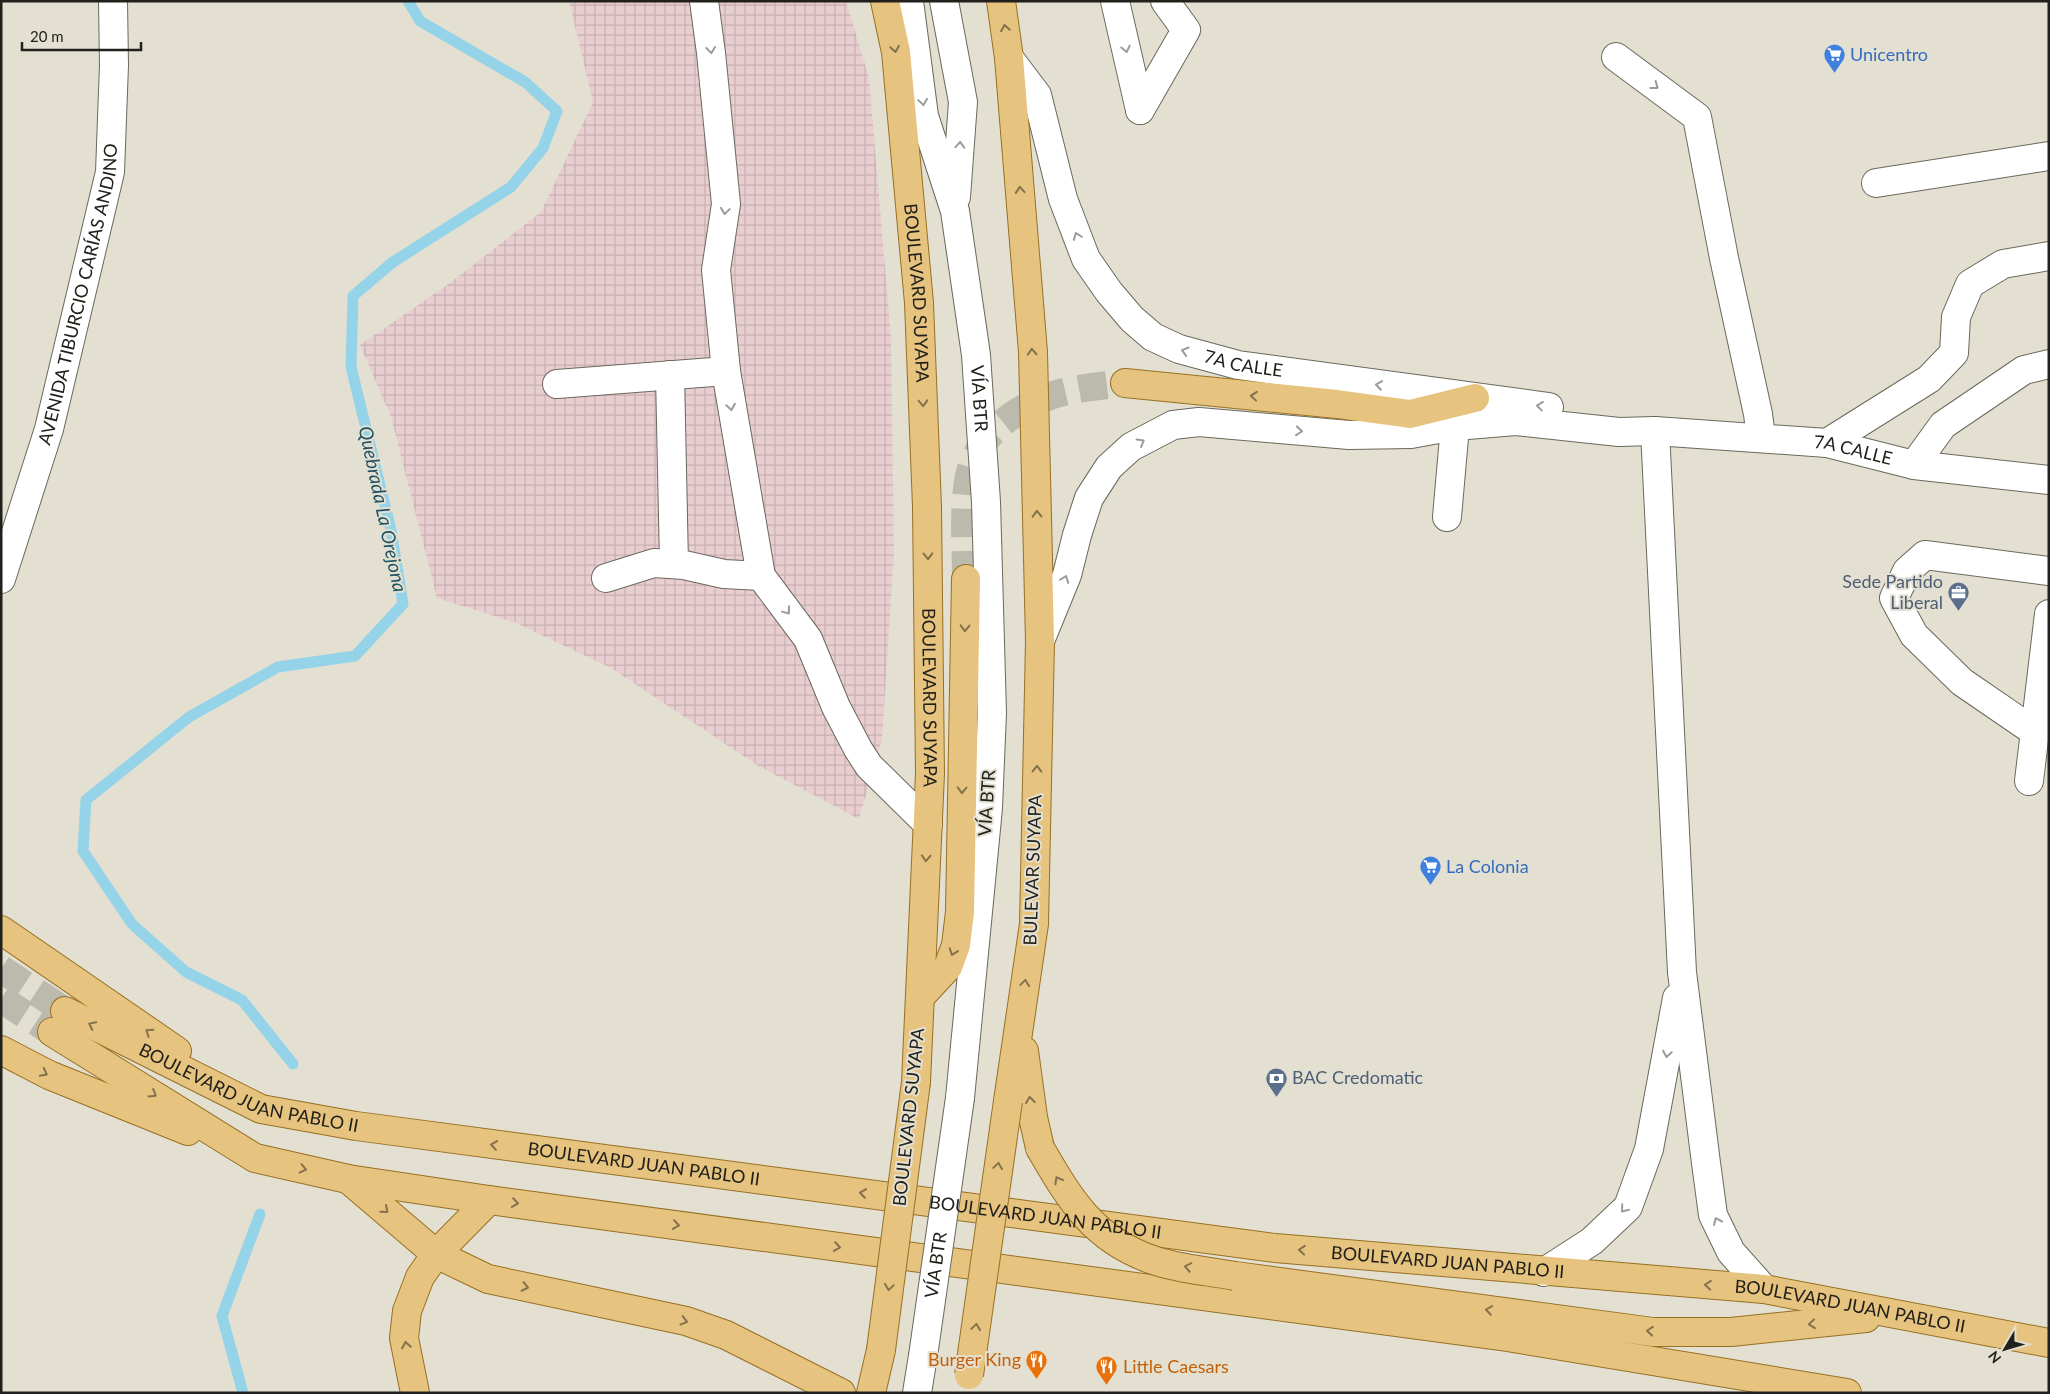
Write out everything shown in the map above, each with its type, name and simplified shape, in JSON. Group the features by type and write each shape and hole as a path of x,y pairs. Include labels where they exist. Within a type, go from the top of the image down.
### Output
{"main road":[{"name":"BOULEVARD SUYAPA","path":"872,1393 881,1350 916,1082 930,774 927,507 919,303 896,52 885,1"},
{"path":"1001,1 1009,58 1033,352 1040,641"},
{"path":"1125,383 1337,404 1410,414 1475,398"},
{"path":"920,997 948,967 956,945 960,912 966,579"},
{"name":"BULEVAR SUYAPA","path":"968,1384 1034,924 1040,641"},
{"path":"1,930 261,1109"},
{"path":"1020,1018 1032,1117 1040,1148 1066,1193 1102,1234 1121,1246 1154,1260 1235,1276 1653,1332 1731,1332 1895,1315"},
{"name":"BOULEVARD JUAN PABLO II","path":"1847,1393 1507,1337 488,1200 348,1179 256,1158 58,1022 261,1109 356,1126 1265,1246 1544,1272 1764,1289 2049,1343"},
{"path":"1,1050 48,1075 256,1158"},
{"path":"348,1179 436,1254 488,1279 686,1321 726,1335 840,1393"},
{"path":"415,1393 404,1338 407,1311 420,1277 436,1254 488,1200"}],"street":[{"name":"AVENIDA TIBURCIO CARÍAS ANDINO","path":"1,579 49,429 110,172 114,65 113,1"},
{"path":"704,1 726,204 716,270 726,371 761,576 808,639 836,708 865,761 928,824"},
{"name":"VÍA BTR","path":"909,1 924,116 955,211 976,355 986,502 992,713 988,808 960,1098 917,1393"},
{"name":"VÍA BTR","path":"944,1 963,102 955,211"},
{"path":"1115,1 1140,110 1186,30 1165,1"},
{"path":"1616,57 1697,116 1724,258 1758,414 1761,438"},
{"name":"7A CALLE","path":"1009,58 1037,95 1063,199 1086,259 1109,292 1132,319 1153,337 1179,349 1238,366 1622,417 1655,431"},
{"path":"1876,183 2049,156"},
{"path":"1827,443 1929,379 1954,353 1956,317 1970,284 2003,264 2049,256"},
{"path":"1914,465 1943,426 2024,370 2049,364"},
{"path":"557,384 726,371"},
{"path":"670,375 674,564"},
{"name":"7A CALLE","path":"1040,641 1067,574 1089,498 1109,467 1131,447 1172,425 1199,422 1349,435 1411,434 1455,426 1516,422 1619,432 1655,431 1827,443 1914,465 2049,480"},
{"path":"1447,517 1455,426"},
{"path":"1655,431 1682,972 1713,1215 1731,1252 1764,1289"},
{"path":"2035,732 1962,682 1914,635 1894,598 1907,571 1925,555 2049,571"},
{"path":"606,578 654,563 674,564 724,574 761,576"},
{"path":"2029,781 2049,614"},
{"path":"1544,1272 1592,1241 1628,1207 1650,1149 1682,972"}],"shaded area":[{"path":"569,1 846,1 869,78 891,339 894,553 882,739 859,819 757,765 611,668 516,623 437,598 391,417 360,345 450,283 541,212 593,102"}],"waterway":[{"name":"Quebrada La Orejona","path":"293,1064 242,1000 186,972 132,924 83,851 86,800 189,717 278,667 355,656 403,604 391,530 351,367 353,296 393,262 511,187 543,148 557,111 525,82 420,21 408,1"},
{"name":"Quebrada La Orejona","path":"243,1393 222,1316 260,1214"}],"tunnel":[{"path":"966,579 966,494 971,468 983,444 1002,423 1025,407 1038,401 1068,391 1125,383"},
{"path":"1,969 65,1011"},
{"path":"1,999 52,1032"}],"place":[{"name":"Unicentro","path":"1834,74"},
{"name":"Sede Partido Liberal","path":"1959,611"},
{"name":"La Colonia","path":"1430,886"},
{"name":"BAC Credomatic","path":"1276,1097"},
{"name":"Burger King","path":"1037,1379"},
{"name":"Little Caesars","path":"1107,1386"}]}
